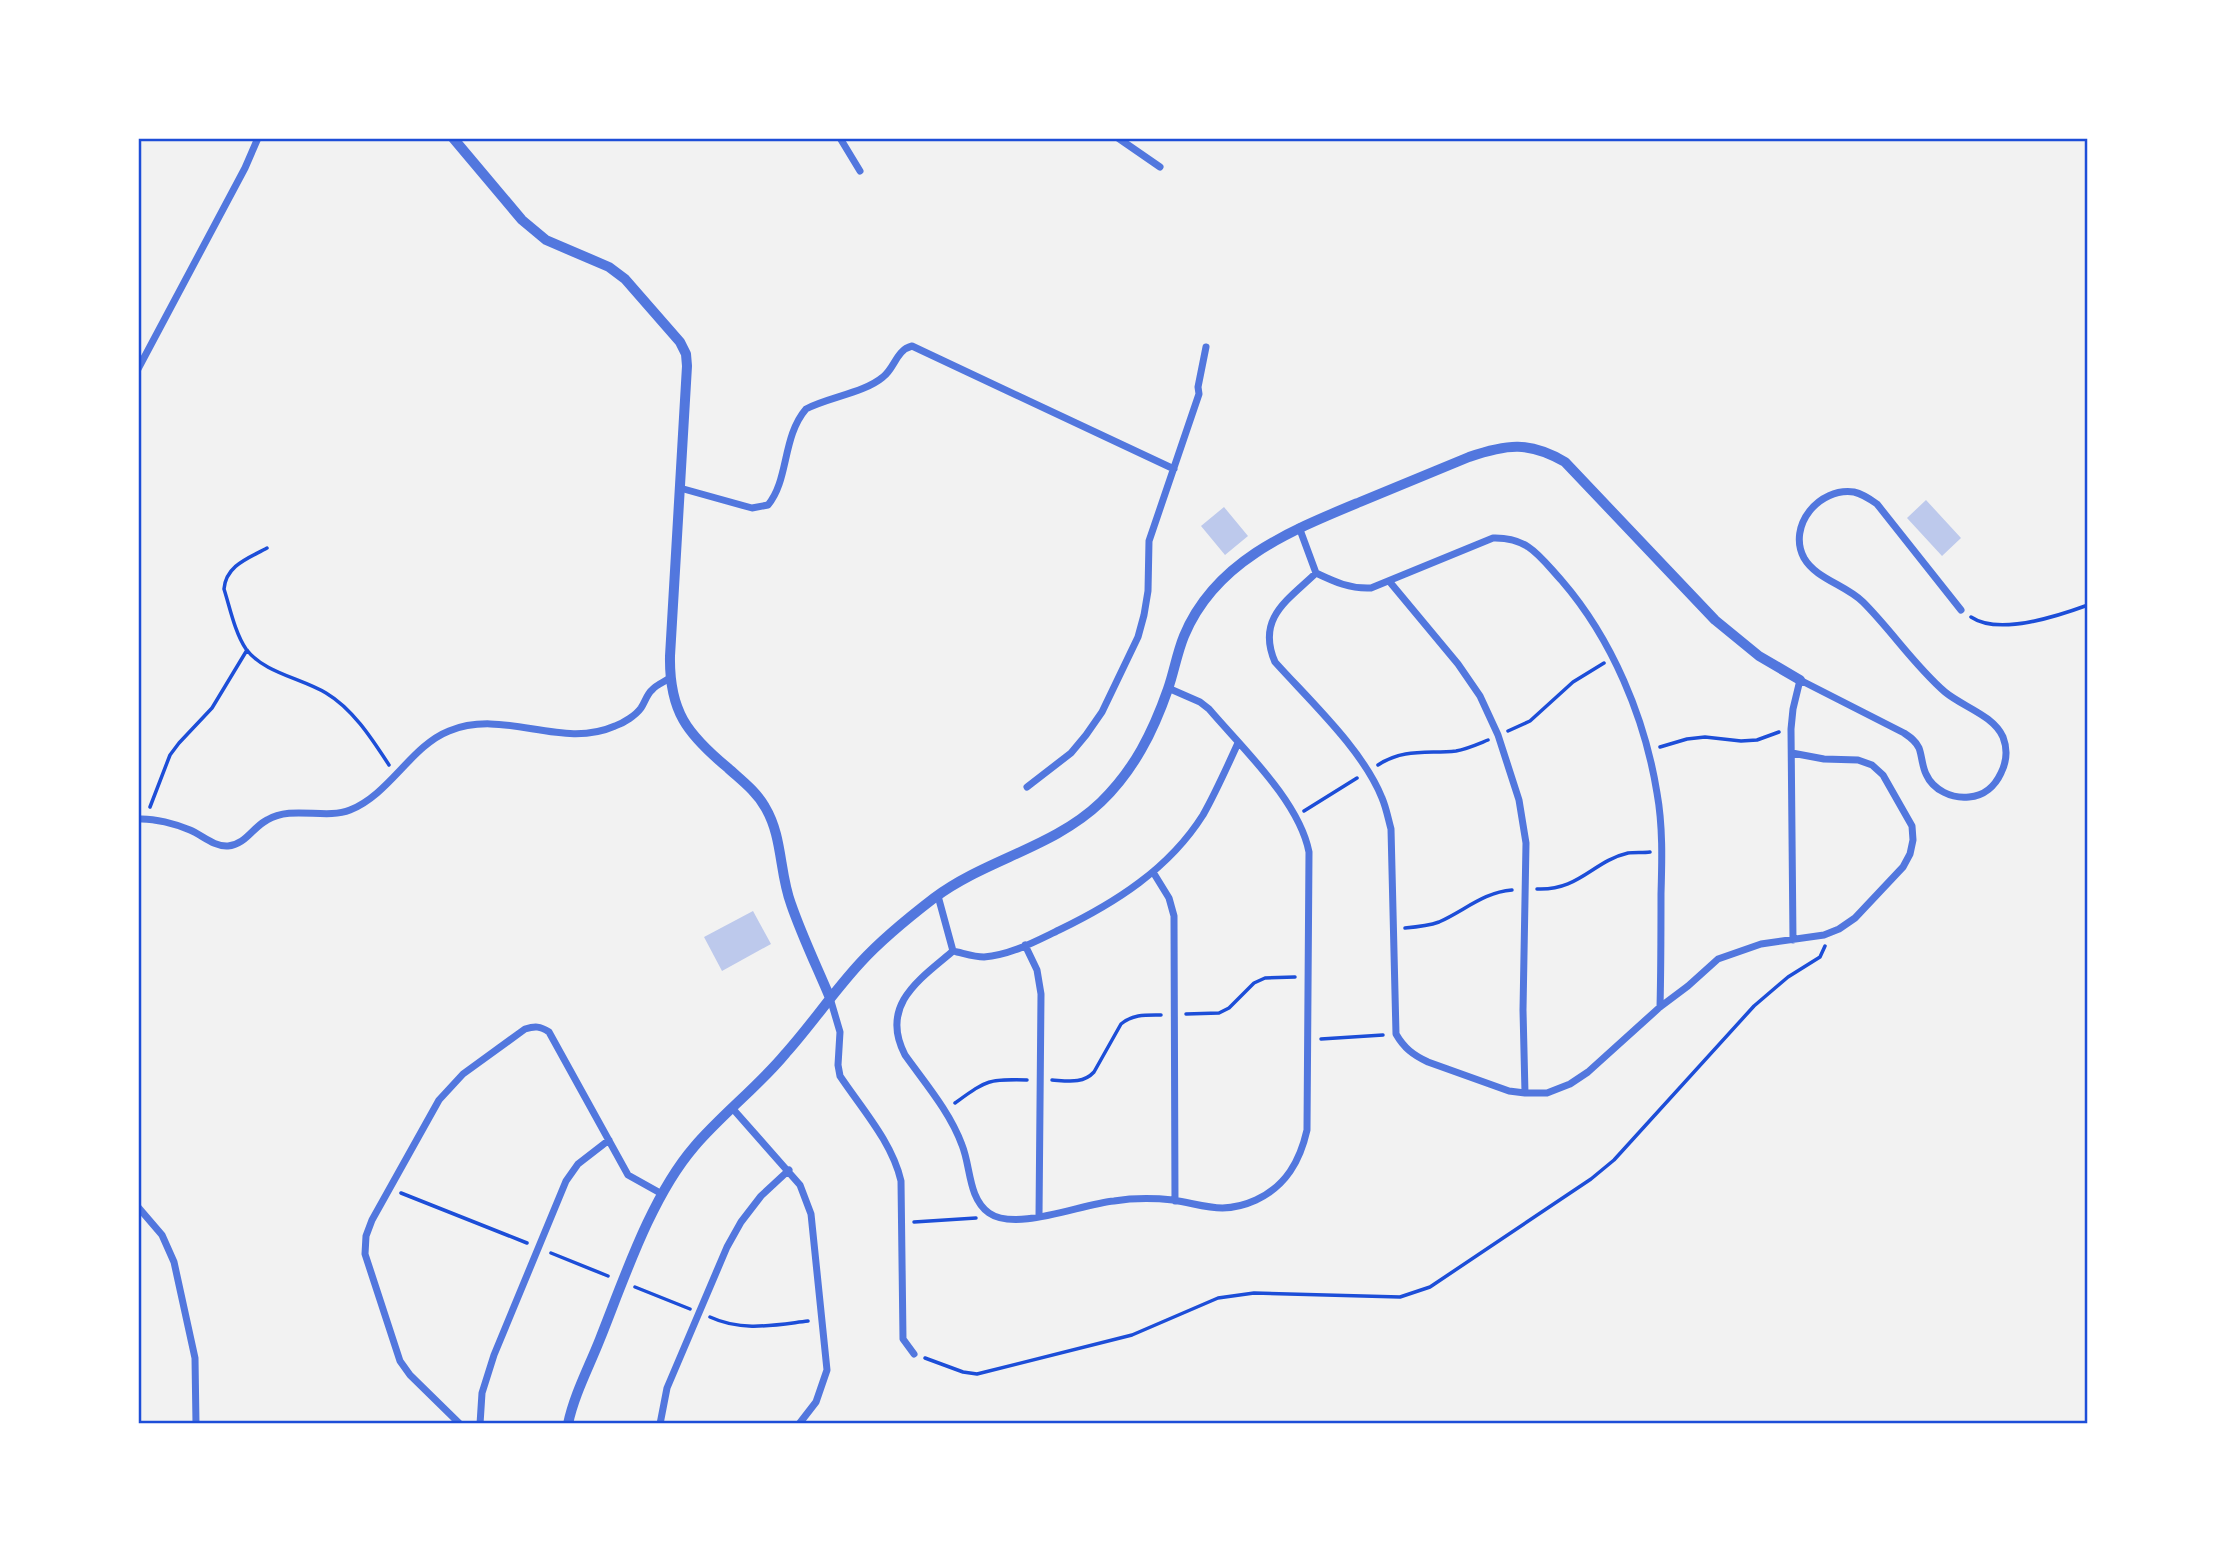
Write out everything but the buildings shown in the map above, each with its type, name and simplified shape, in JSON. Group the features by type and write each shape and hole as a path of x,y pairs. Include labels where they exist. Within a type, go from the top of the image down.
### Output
{"street":[{"path":"138,369 246,168 258,138"},
{"path":"453,138 523,220 546,240 609,267 625,279 680,342 686,354 670,678 675,706 686,727 702,747 747,784 764,805 776,829 790,902 830,998 840,1032 840,1076 890,1150 897,1165 901,1181 903,1339 914,1354"},
{"path":"840,138 860,172"},
{"path":"1118,138 1160,167"},
{"path":"680,488 752,508 768,505 776,491 798,419 806,410 877,382 893,367 900,352 912,346 1174,469"},
{"path":"1027,787 1071,753 1086,735 1102,712 1138,637 1148,591 1149,541 1199,394 1206,347"},
{"path":"568,1424 623,1282 662,1194 695,1145 767,1076 860,962 892,932 938,895 1041,844 1077,822 1119,784 1136,761 1150,734 1183,638 1196,610 1213,588 1257,550 1299,527 1496,447 1510,445 1540,450 1565,462 1575,471 1715,620 1759,656 1800,680 1905,733 1919,748 1926,774 1933,785 1959,798 1973,797 1988,791 1998,780 2005,765 2006,748 2001,734 1992,723 1947,694 1927,675 1863,602 1847,589 1812,569 1803,557 1799,541 1801,526 1808,512 1818,501 1840,492 1855,492 1866,496 1877,504 1961,610"},
{"path":"1299,527 1317,573 1355,589 1371,588 1389,582 1493,538 1517,540 1528,546 1572,593 1595,626 1634,708 1658,795 1662,852 1660,1007"},
{"path":"1317,573 1279,609 1268,633 1269,648 1275,662 1351,747 1382,797 1391,829 1395,1034 1403,1047 1421,1059 1492,1086 1525,1093 1547,1093 1570,1084 1588,1072 1718,959 1761,944 1824,935 1839,929 1855,918 1903,866 1910,854 1912,826 1883,775 1872,765 1858,760 1825,759 1792,753"},
{"path":"1389,582 1458,664 1480,696 1498,735 1519,800 1526,844 1523,1010 1525,1093"},
{"path":"142,819 188,829 219,846 231,846 243,841 267,819 285,814 347,812 365,803 428,744 447,731 469,725 493,723 572,735 596,733 618,725 639,710 651,690 670,678"},
{"path":"1793,940 1791,729 1800,680"},
{"path":"953,951 908,990 898,1017 899,1044 944,1110 962,1144 974,1191 988,1212 1011,1221 1114,1200 1153,1198 1175,1200 1206,1209 1234,1208 1270,1192 1291,1172 1298,1160 1307,1130 1308,852 1302,827 1238,743 1200,702 1168,688"},
{"path":"953,951 982,957 1003,954 1097,912 1126,894 1153,872 1202,817 1238,743"},
{"path":"1153,872 1168,898 1174,916 1175,1200"},
{"path":"938,895 953,951"},
{"path":"1025,946 1040,982 1039,1217"},
{"path":"460,1424 410,1375 400,1361 365,1254 366,1236 439,1100 463,1074 524,1029 534,1026 549,1032 628,1175 662,1194"},
{"path":"733,1109 789,1170 800,1185 811,1214 827,1370 816,1402 799,1424"},
{"path":"480,1424 482,1393 494,1355 566,1181 578,1164 609,1140"},
{"path":"660,1424 667,1388 727,1247 741,1222 761,1196 789,1170"},
{"path":"138,1208 163,1235 174,1262 195,1358 196,1424"}],"path":[{"path":"267,548 235,566 225,581 224,589 247,650 269,667 314,686 340,703 370,735 395,776"},
{"path":"1961,610 1979,622 2003,624 2048,620 2088,606"},
{"path":"142,819 170,755 212,708 247,650"},
{"path":"1648,751 1687,738 1757,740 1791,729"},
{"path":"1296,816 1368,771"},
{"path":"914,1354 962,1372 977,1374 1132,1335 1218,1298 1254,1293 1400,1297 1430,1287 1599,1173 1614,1160 1754,1006 1788,976 1814,962"},
{"path":"944,1110 983,1083 994,1079 1081,1081 1088,1078 1127,1018 1219,1013 1229,1008 1254,983 1265,978 1308,976"},
{"path":"1308,1040 1395,1034"},
{"path":"390,1188 720,1322 747,1327 822,1320"},
{"path":"902,1222 977,1218"}]}
